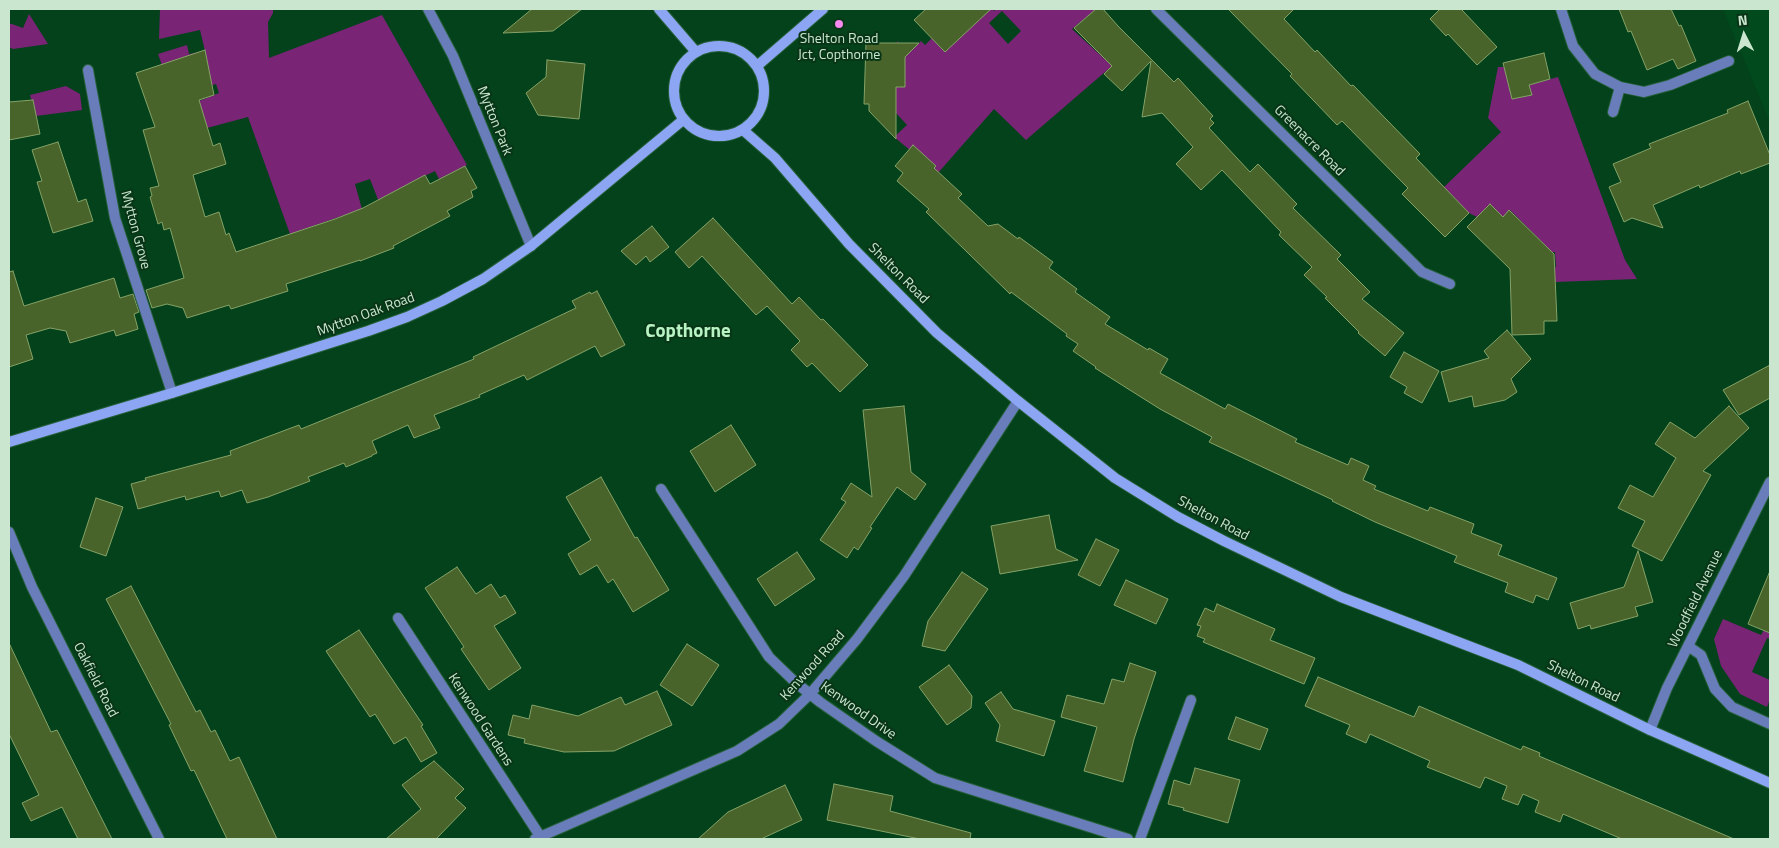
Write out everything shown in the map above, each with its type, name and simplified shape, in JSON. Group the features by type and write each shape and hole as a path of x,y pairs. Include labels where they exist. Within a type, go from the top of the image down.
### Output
{"main road":[{"path":"659,9 696,52"},
{"path":"757,66 823,9"},
{"path":"718,46 729,47 745,54 757,66 763,79 765,94 761,108 754,120 743,130 731,135 705,134 693,129 684,120 676,106 674,90 676,76 684,62 696,52 718,46"},
{"name":"Mytton Oak Road","path":"9,442 368,331 407,317 442,301 483,279 531,246 684,120"},
{"name":"Shelton Road","path":"743,130 775,158 849,244 937,333 1018,402 1115,478 1178,517 1342,597 1518,665 1650,730 1770,782"}],"street":[{"name":"Mytton Park","path":"428,9 453,56 531,246"},
{"name":"Greenacre Road","path":"1156,9 1422,272 1450,284"},
{"path":"1561,9 1572,46 1595,74 1620,87 1644,92 1670,85 1729,61"},
{"name":"Mytton Grove","path":"88,70 115,218 172,393"},
{"path":"1612,112 1620,87"},
{"name":"Kenwood Road","path":"537,838 556,835 737,750 779,724 810,694 857,639 904,576 1018,402"},
{"name":"Woodfield Avenue","path":"1650,730 1667,688 1770,482"},
{"name":"Kenwood Drive","path":"661,489 769,657 810,694 876,741 935,778 1128,839"},
{"name":"Oakfield Road","path":"9,532 32,586 159,839"},
{"name":"Kenwood Gardens","path":"398,618 537,838"},
{"path":"1688,646 1701,655 1715,689 1732,707 1770,724"},
{"path":"1140,839 1192,700"}],"shaded area":[{"path":"160,9 273,9 268,22 269,58 382,15 467,165 439,179 435,171 408,184 384,215 370,179 355,184 362,209 290,234 248,117 207,128 187,106 219,93 216,84 197,90 163,68 158,54 187,45 189,54 205,51 200,30 159,39"},
{"path":"969,9 992,9 994,11 996,9 1096,9 1072,29 1112,66 1026,140 994,109 938,173 894,137 907,125 896,113 896,87 905,86 905,73 896,72 897,41 909,53 921,41 925,45 932,38 979,20","holes":["1002,11 1021,31 1008,44 989,23"]},
{"path":"1723,9 1770,9 1770,122"},
{"path":"29,14 48,44 13,49 9,47 9,24 23,28"},
{"path":"1498,67 1508,67 1512,99 1532,95 1529,85 1558,77 1625,260 1637,279 1528,283 1549,268 1556,267 1555,252 1544,253 1548,248 1510,210 1503,217 1490,204 1477,217 1469,213 1444,187 1501,132 1488,118"},
{"path":"66,86 80,94 82,110 36,116 30,95"},
{"path":"1723,619 1761,635 1764,630 1770,633 1770,639 1767,638 1752,672 1770,680 1770,699 1767,707 1740,694 1721,666 1714,639"}],"building":[{"path":"532,9 582,9 553,31 503,33"},
{"path":"926,9 991,9 945,52 914,20"},
{"path":"1096,9 1103,9 1174,82 1178,78 1213,116 1210,119 1214,123 1209,128 1250,172 1258,164 1297,204 1293,208 1341,255 1337,259 1370,292 1362,299 1404,333 1385,356 1358,333 1325,298 1327,297 1304,275 1312,267 1279,235 1281,232 1222,170 1201,190 1176,164 1193,147 1162,113 1142,117 1151,61 1122,91 1104,74 1112,66 1074,28"},
{"path":"1228,9 1294,9 1284,19 1315,52 1317,50 1351,86 1353,85 1420,154 1416,158 1469,213 1445,237 1402,194 1408,188 1342,121 1337,125 1290,76 1292,74"},
{"path":"1440,9 1461,9 1497,47 1477,65 1448,34 1446,36 1430,19"},
{"path":"1619,9 1671,9 1679,26 1681,25 1696,61 1678,69 1673,59 1647,70 1631,31 1628,32"},
{"path":"866,43 919,43 905,57 905,87 896,87 896,139 869,111 869,104 864,104"},
{"path":"205,50 214,95 199,100 213,146 220,143 226,164 193,175 205,217 219,212 226,235 229,233 236,252 363,208 425,175 430,184 465,166 477,188 471,191 473,197 447,211 450,216 393,246 394,248 360,261 286,284 288,291 231,309 229,305 187,318 183,308 167,304 152,308 146,290 184,278 170,228 164,230 162,222 158,224 150,197 152,196 150,188 159,186 143,130 155,127 136,73"},
{"path":"1544,53 1550,79 1529,85 1532,95 1512,99 1503,63"},
{"path":"547,60 585,64 579,119 538,115 526,93 546,77"},
{"path":"33,100 40,134 9,140 9,102"},
{"path":"1748,101 1770,155 1770,163 1741,174 1740,171 1700,188 1699,185 1653,205 1663,228 1632,218 1624,222 1609,187 1621,182 1613,164 1651,148 1649,144 1728,113 1727,110"},
{"path":"58,142 78,202 86,199 93,221 53,233 37,182 42,181 32,150"},
{"path":"913,145 962,194 958,198 988,226 998,224 1053,262 1049,268 1077,289 1075,292 1110,317 1105,324 1148,350 1149,348 1168,359 1160,373 1225,409 1228,404 1297,439 1295,442 1348,465 1351,458 1369,466 1363,480 1376,486 1374,489 1428,511 1430,507 1474,524 1471,533 1502,545 1498,555 1557,578 1548,600 1536,595 1533,603 1505,592 1508,583 1454,562 1457,556 1375,522 1333,500 1209,442 1212,437 1160,409 1095,368 1073,351 1078,344 1011,292 1010,294 926,212 929,209 897,181 903,173 895,166"},
{"path":"1490,204 1503,217 1509,210 1554,254 1557,321 1544,321 1544,334 1512,335 1510,269 1467,227"},
{"path":"713,218 792,304 799,297 868,365 840,392 812,363 807,367 791,350 800,341 767,306 756,315 702,256 689,268 675,252"},
{"path":"652,226 669,247 650,262 646,256 636,265 621,251"},
{"path":"13,271 24,306 114,278 120,298 133,294 139,312 134,314 138,329 116,336 114,330 70,343 66,331 50,328 26,335 33,359 9,367 9,272"},
{"path":"597,291 625,345 601,357 595,346 527,380 524,375 479,395 480,397 434,415 440,428 414,438 408,425 372,441 377,453 372,456 346,467 344,463 308,477 310,481 268,497 247,503 242,490 221,497 219,491 186,500 185,496 138,509 131,484 146,480 145,478 231,455 230,451 299,425 301,429 474,359 473,357 576,308 572,301 590,292 591,294"},
{"path":"1507,330 1531,359 1511,379 1517,392 1505,400 1474,407 1472,396 1449,402 1441,372 1489,358 1484,351"},
{"path":"1404,352 1439,371 1422,403 1404,393 1407,387 1390,377"},
{"path":"1770,365 1770,398 1739,415 1723,390"},
{"path":"904,406 911,472 926,484 915,500 897,487 870,527 872,528 858,550 854,547 847,558 820,540 846,502 841,499 851,483 872,497 863,410"},
{"path":"1729,406 1749,428 1703,471 1711,475 1662,561 1632,546 1645,521 1618,508 1630,485 1653,497 1676,458 1655,444 1670,422 1695,438"},
{"path":"731,425 756,465 715,492 690,451"},
{"path":"601,477 635,538 637,537 669,590 633,612 613,579 608,583 597,565 580,575 568,554 591,540 566,497"},
{"path":"96,498 123,507 106,556 80,547"},
{"path":"1049,515 1056,549 1078,560 1000,574 991,526"},
{"path":"1096,539 1119,550 1100,586 1078,575"},
{"path":"1638,551 1653,602 1635,607 1638,616 1591,629 1590,625 1578,629 1570,603 1624,587"},
{"path":"797,552 815,579 775,606 757,579"},
{"path":"457,567 476,594 491,584 500,598 505,595 516,613 494,626 521,668 489,690 461,649 464,647 425,588"},
{"path":"1770,571 1770,633 1748,624"},
{"path":"962,572 988,589 945,651 922,646 928,621"},
{"path":"1126,580 1168,599 1156,624 1114,605"},
{"path":"131,586 196,712 200,710 211,732 215,730 230,761 239,757 277,839 227,839 194,770 191,771 169,725 171,724 106,599"},
{"path":"1217,604 1275,629 1270,640 1315,658 1304,684 1203,642 1205,639 1197,636 1201,626 1197,625 1205,608 1214,612"},
{"path":"359,630 423,725 421,726 437,753 421,762 406,737 394,744 375,714 370,717 326,651"},
{"path":"9,643 51,732 57,730 112,839 78,839 62,807 31,821 22,803 39,795 9,734"},
{"path":"687,644 719,665 692,706 660,685"},
{"path":"1130,663 1156,672 1134,739 1123,782 1084,771 1097,727 1061,717 1067,695 1104,704 1112,679 1124,682"},
{"path":"949,665 972,696 971,708 947,725 919,687"},
{"path":"1318,677 1414,717 1419,706 1521,750 1523,746 1540,753 1539,756 1734,839 1622,839 1563,814 1560,822 1535,812 1539,801 1523,794 1518,805 1502,799 1507,786 1485,777 1480,788 1427,767 1430,761 1370,734 1366,743 1346,734 1350,725 1305,706"},
{"path":"657,691 672,725 614,751 564,752 524,743 525,739 508,735 513,715 529,719 532,705 578,716 621,697 625,705"},
{"path":"1001,692 1013,709 1055,721 1044,756 996,741 1000,725 985,703"},
{"path":"1236,717 1268,729 1260,750 1228,739"},
{"path":"434,761 464,789 455,798 466,808 436,839 386,839 421,809 402,785"},
{"path":"1195,768 1240,780 1228,823 1168,804 1174,780 1190,785"},
{"path":"834,784 893,796 890,811 971,833 970,839 920,839 827,820"},
{"path":"785,785 802,820 761,839 698,839 728,812"}],"place":[{"name":"Shelton Road Jct, Copthorne","path":"839,24"}],"district":[{"name":"Copthorne","path":"688,332"}]}
